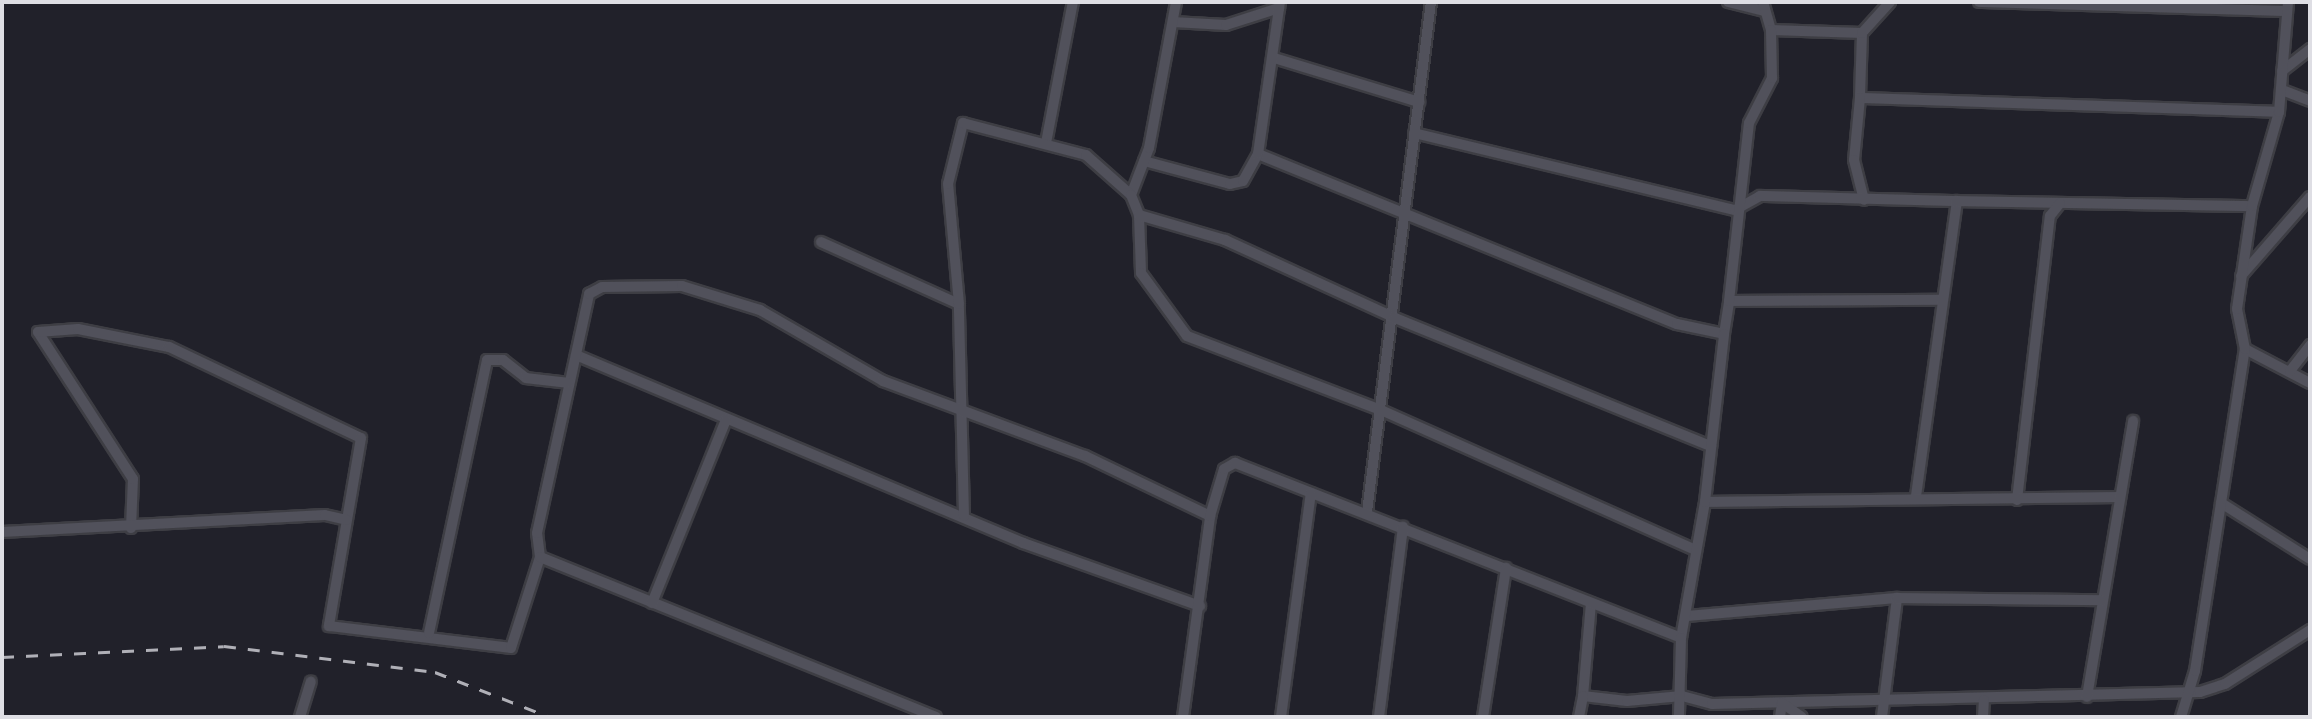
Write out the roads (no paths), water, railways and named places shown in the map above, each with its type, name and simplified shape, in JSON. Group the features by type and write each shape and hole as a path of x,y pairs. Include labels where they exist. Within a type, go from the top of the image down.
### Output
{"street":[{"path":"1046,143 1073,2"},
{"path":"1131,195 1144,161 1176,2"},
{"path":"1367,512 1395,318 1431,2"},
{"path":"1679,717 1682,696 1681,638 1693,549 1705,502 1729,301 1735,210 1749,123 1772,78 1771,30 1763,6 1728,2"},
{"path":"1864,200 1854,160 1860,99 1862,33 1890,2"},
{"path":"1979,2 2287,7 2282,90 2252,206 2241,276 2238,334 2245,349 2221,503 2181,717"},
{"path":"1144,161 1230,184 1243,181 1258,154 1280,5 1226,25 1173,22"},
{"path":"1771,30 1862,33"},
{"path":"2282,71 2310,49"},
{"path":"1274,58 1419,102"},
{"path":"2282,90 2310,101"},
{"path":"1860,99 2278,112"},
{"path":"964,516 959,303 948,184 963,123 1086,155 1131,195 1139,215 1141,273 1187,336 1381,411 1693,549"},
{"path":"1414,133 1735,210 1760,196 2252,206"},
{"path":"1258,154 1406,209 1677,324 1724,334"},
{"path":"2241,276 2310,197"},
{"path":"1916,496 1941,300 1957,201"},
{"path":"2017,500 2050,216 2060,203"},
{"path":"1139,215 1226,240 1395,318 1711,446"},
{"path":"821,243 959,303"},
{"path":"131,528 133,479 38,332 78,329 169,347 361,438 329,626 429,633 493,650 512,648 540,557 537,533 589,294 602,287 682,286 760,310 883,381 1085,456 1210,516"},
{"path":"1729,301 1941,300"},
{"path":"2290,371 2310,345"},
{"path":"2245,349 2310,383"},
{"path":"576,355 964,516 1200,606"},
{"path":"429,633 487,360 503,360 526,378 569,383"},
{"path":"652,603 726,419"},
{"path":"2087,696 2116,497 2133,421"},
{"path":"1183,717 1210,516 1229,464 1367,512 1681,638"},
{"path":"1281,717 1311,493"},
{"path":"1705,502 1916,496 2017,500 2116,497"},
{"path":"2221,503 2310,559"},
{"path":"2,532 131,528 325,515 346,520"},
{"path":"1378,717 1403,527"},
{"path":"540,557 936,717"},
{"path":"1483,717 1506,568"},
{"path":"1686,616 1897,598 2101,600"},
{"path":"1882,717 1897,598"},
{"path":"1579,717 1591,603"},
{"path":"1583,696 1627,701 1682,696 1712,705 2187,693 2225,684 2310,630"},
{"path":"300,717 311,682"},
{"path":"1983,717 1984,699"},
{"path":"1780,717 1782,703"},
{"path":"1782,703 1802,717"}],"railway":[{"path":"2,657 224,646 435,672 550,717"}]}
